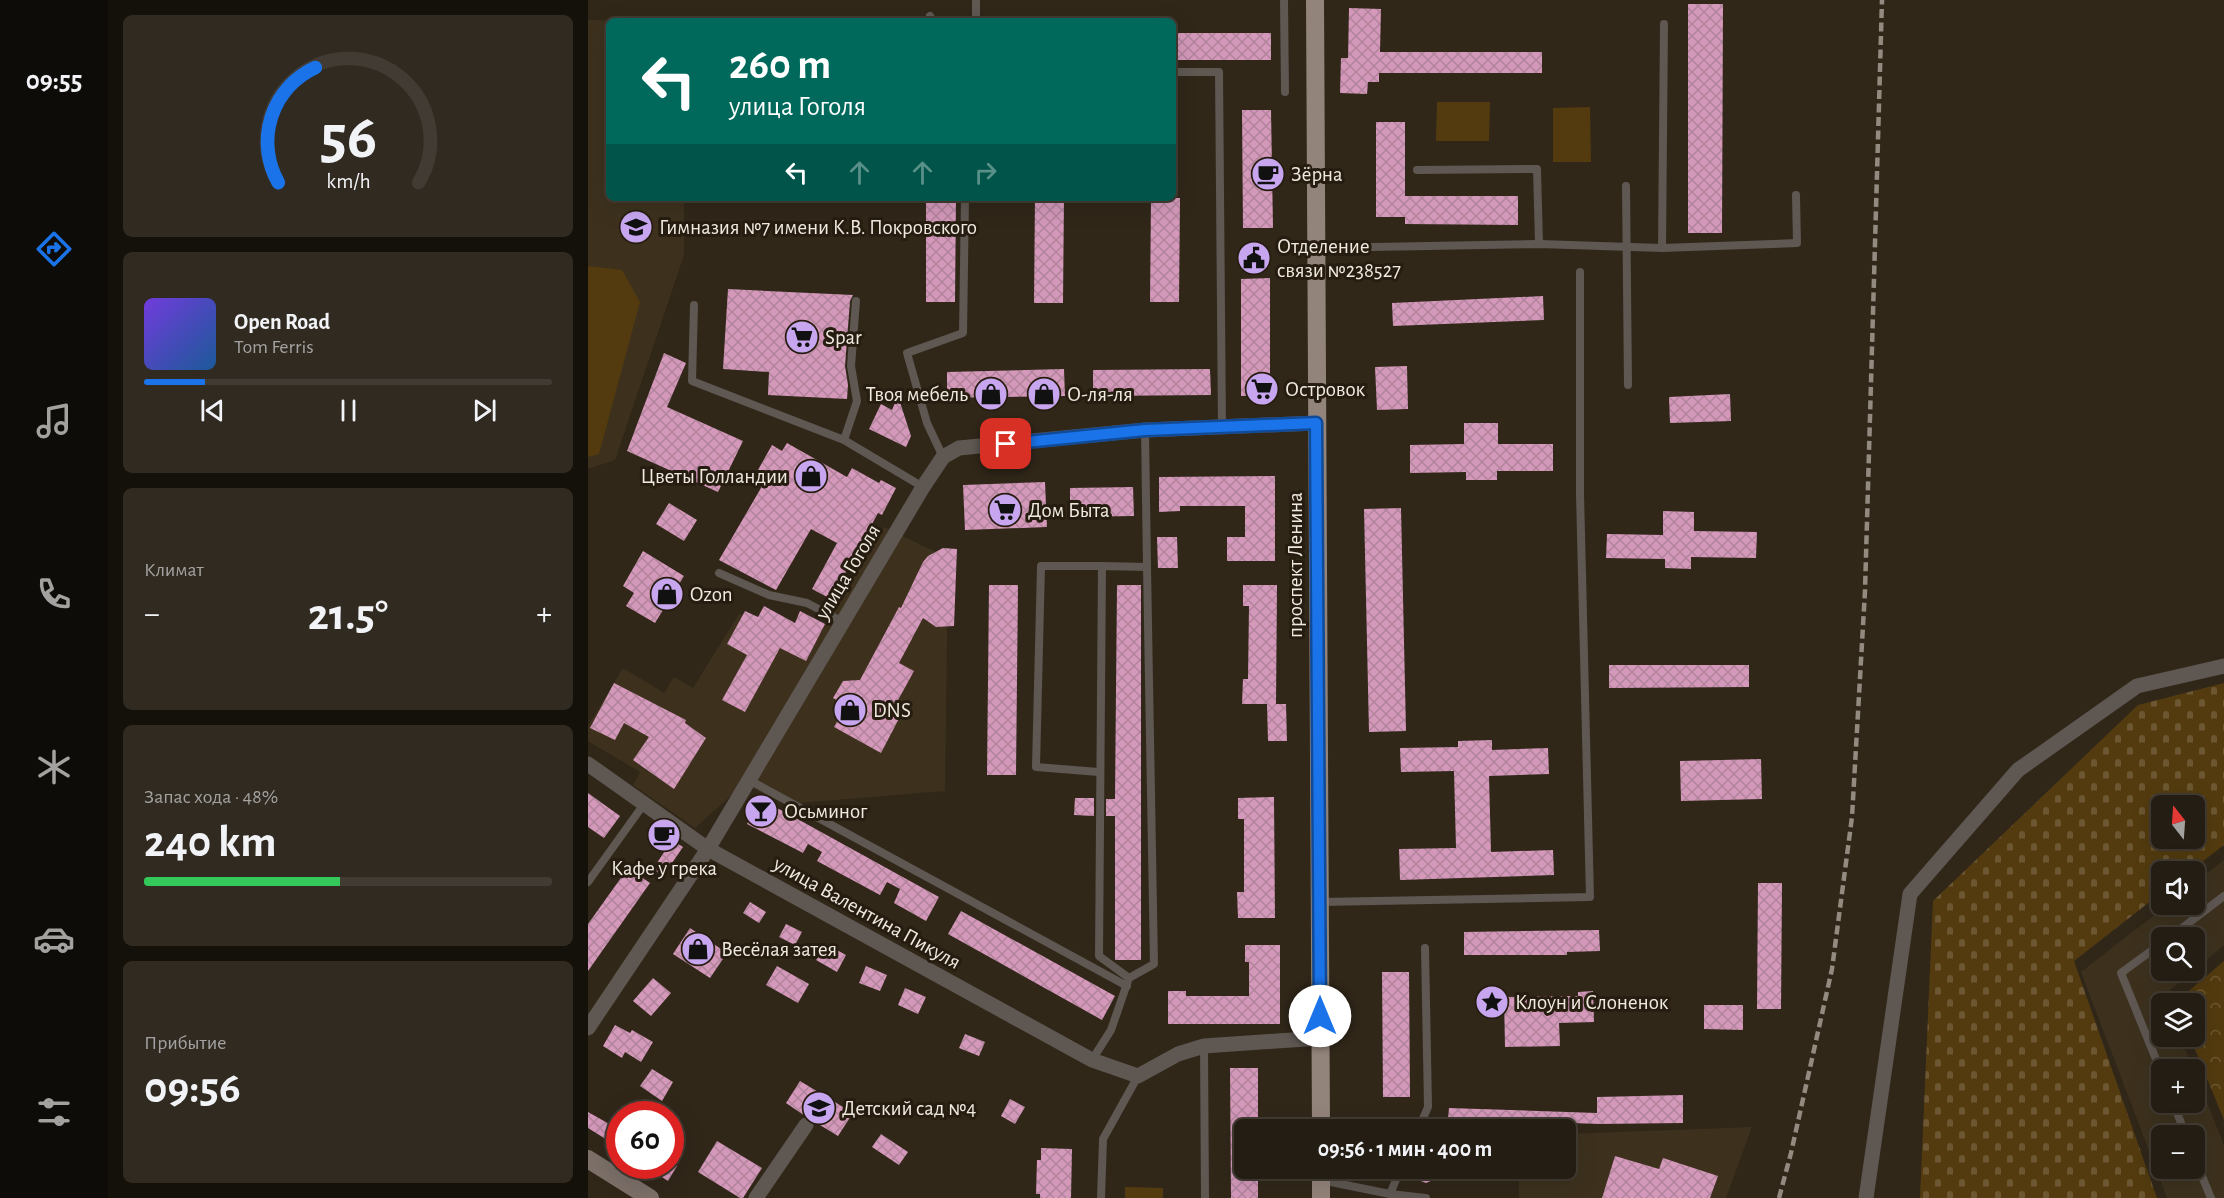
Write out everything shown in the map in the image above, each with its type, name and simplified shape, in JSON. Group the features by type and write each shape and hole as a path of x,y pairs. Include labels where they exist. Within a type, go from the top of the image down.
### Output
{"main road":[{"name":"проспект Ленина","path":"1315,0 1321,1119"}],"street":[{"path":"943,457 959,448 1145,430 1316,423"},
{"name":"улица Гоголя","path":"588,1028 708,849 943,457"},
{"path":"1866,1198 1910,894 2018,770 2138,686 2224,666"},
{"name":"улица Валентина Пикуля","path":"588,764 708,849 1092,1060 1138,1076"},
{"path":"1138,1076 1178,1054 1204,1046 1320,1038"},
{"path":"756,1198 806,1125"},
{"path":"588,1159 650,1198"}],"lane":[{"path":"976,0 976,18"},
{"path":"1284,0 1285,92"},
{"path":"1662,248 1664,24"},
{"path":"1176,72 1219,72 1222,427"},
{"path":"1417,170 1537,169 1539,244"},
{"path":"1626,186 1628,386"},
{"path":"1315,248 1539,244 1662,248 1797,243 1796,195"},
{"path":"943,457 927,423 907,353 963,333 965,201"},
{"path":"1320,902 1590,897 1580,494 1580,272"},
{"path":"844,440 857,401 850,366 856,301"},
{"path":"694,305 692,381 844,440 923,487"},
{"path":"1092,1060 1111,1030 1128,982 1154,964 1145,430"},
{"path":"1102,566 1099,956 1128,982"},
{"path":"1100,772 1036,767 1041,567 1147,567"},
{"path":"719,573 768,595 807,603 843,622"},
{"path":"749,780 1128,982"},
{"path":"588,882 644,804"},
{"path":"2183,927 2224,896"},
{"path":"1423,1119 1428,1107 1425,948"},
{"path":"2151,951 2121,973 2156,1059"},
{"path":"1204,1046 1205,1198"},
{"path":"1101,1198 1103,1138 1138,1076"},
{"path":"1390,1194 1396,1179"},
{"path":"2203,1179 2211,1198"},
{"path":"1321,1182 1426,1198"}],"shaded area":[{"name":"Гимназия №7 имени К.В. Покровского","path":"588,20 606,20 606,201 684,201 684,255 615,460 588,469"},
{"path":"884,527 948,558 945,791 785,804 744,784 695,828 633,785 640,772 588,741 588,726 623,668 664,693 674,677 693,688 739,614 813,643"},
{"path":"2224,860 2224,945 2205,961 2205,927 2151,927 2151,981 2181,981 2167,993 2151,993 2151,1047 2184,1047 2189,1059 2151,1059 2151,1113 2205,1113 2205,1097 2224,1145 2224,1198 2167,1198 2160,1179 2205,1179 2205,1125 2151,1125 2151,1156 2081,972 2154,915 2205,915 2205,875"},
{"path":"1752,1127 1726,1198 1519,1198 1519,1179 1576,1179 1576,1134"}],"green space":[{"path":"1437,102 1490,102 1489,141 1436,141"},
{"path":"1590,107 1591,162 1553,162 1553,108"},
{"path":"588,266 622,270 640,302 599,454 588,457"},
{"path":"2224,683 2224,845 2203,861 2151,861 2151,901 2074,961 2157,1198 1920,1198 1933,901 2138,705"},
{"path":"2224,961 2224,1120 2205,1074 2205,1059 2199,1059 2194,1047 2205,1047 2205,993 2187,993 2201,981 2205,981 2205,977"},
{"path":"1125,1187 1163,1188 1163,1198 1125,1198"}],"building":[{"path":"1688,4 1723,4 1722,233 1688,233"},
{"path":"1349,8 1381,9 1380,52 1542,52 1542,73 1379,73 1379,82 1368,82 1367,94 1340,93 1341,58 1348,58"},
{"path":"1176,33 1271,33 1271,60 1176,60"},
{"path":"1242,110 1271,110 1273,228 1243,228"},
{"path":"1376,122 1405,122 1405,196 1518,196 1518,225 1405,224 1405,217 1376,217"},
{"path":"1176,198 1180,198 1179,302 1150,302 1151,201 1176,201"},
{"path":"926,201 956,201 955,302 926,302"},
{"path":"1035,201 1064,201 1063,303 1034,303"},
{"path":"1270,278 1270,395 1241,396 1241,279"},
{"path":"728,289 853,295 850,301 845,366 848,385 847,399 768,395 769,372 723,369"},
{"path":"1543,296 1544,320 1393,326 1392,303"},
{"path":"664,353 686,363 667,407 743,441 718,492 627,451"},
{"path":"1407,366 1408,409 1377,410 1375,367"},
{"path":"1064,369 1065,396 947,398 947,372"},
{"path":"1210,369 1211,395 1093,396 1093,370"},
{"path":"1730,394 1731,421 1670,423 1669,397"},
{"path":"898,396 911,436 906,447 869,429 881,404 892,410"},
{"path":"1464,423 1498,423 1498,444 1553,444 1553,471 1497,471 1497,480 1466,480 1466,472 1410,473 1410,445 1464,444"},
{"path":"787,443 847,477 852,468 879,483 881,480 896,488 882,515 878,513 831,599 812,589 837,543 811,529 776,590 719,560 768,476 758,470 772,445 782,451"},
{"path":"1275,476 1275,561 1227,561 1227,537 1245,537 1245,506 1180,506 1180,511 1159,512 1159,477"},
{"path":"1045,482 1047,527 965,530 963,485"},
{"path":"1133,487 1134,516 1070,517 1070,488"},
{"path":"669,503 697,520 684,541 656,524"},
{"path":"1401,508 1406,731 1369,732 1364,509"},
{"path":"1663,511 1694,512 1694,531 1757,532 1756,558 1691,557 1691,569 1665,568 1665,559 1606,558 1607,534 1663,535"},
{"path":"1157,537 1177,537 1178,568 1158,568"},
{"path":"943,548 957,549 954,626 936,627 923,618 899,663 914,671 897,702 905,707 881,753 834,727 846,705 833,698 843,681 860,680 899,607 901,608 923,562 928,556"},
{"path":"643,551 684,576 655,623 626,606 634,593 623,586"},
{"path":"989,585 1018,585 1016,775 987,775"},
{"path":"1117,585 1141,585 1141,960 1115,960 1115,816 1106,816 1106,799 1115,799"},
{"path":"1243,585 1277,585 1276,704 1286,704 1287,741 1268,741 1267,704 1242,704 1243,679 1248,679 1249,606 1243,606"},
{"path":"764,606 795,623 800,611 825,624 806,661 780,648 745,712 722,700 747,655 727,644 745,611 758,617"},
{"path":"1609,665 1749,665 1749,687 1609,688"},
{"path":"614,683 686,720 685,723 706,738 674,789 633,760 649,737 624,723 615,740 590,728"},
{"path":"1492,740 1492,750 1548,748 1549,774 1489,776 1491,852 1553,850 1554,875 1400,880 1399,849 1456,848 1454,771 1401,772 1400,748 1458,747 1458,741"},
{"path":"1761,759 1762,799 1681,801 1680,761"},
{"path":"588,793 620,816 604,838 588,827"},
{"path":"1274,797 1275,918 1238,918 1237,892 1244,892 1244,819 1238,819 1238,798"},
{"path":"1075,798 1094,798 1094,816 1074,815"},
{"path":"759,800 939,897 926,921 894,903 900,889 887,882 880,895 817,861 822,852 808,844 803,853 747,824"},
{"path":"672,840 683,847 663,876 653,869"},
{"path":"628,868 650,883 588,971 588,924"},
{"path":"1758,883 1782,883 1781,1009 1757,1009"},
{"path":"750,902 766,912 759,923 743,913"},
{"path":"961,911 1115,996 1102,1020 948,934"},
{"path":"786,924 802,932 795,945 779,937"},
{"path":"690,928 727,953 710,978 673,954"},
{"path":"1599,930 1600,951 1567,952 1567,955 1464,955 1464,932"},
{"path":"826,944 846,955 837,972 816,960"},
{"path":"1245,945 1280,945 1280,1024 1168,1024 1168,991 1186,991 1186,996 1249,996 1249,962 1245,962"},
{"path":"777,966 809,984 798,1003 766,985"},
{"path":"866,966 887,975 880,991 859,983"},
{"path":"1382,972 1409,972 1410,1097 1383,1097"},
{"path":"653,978 671,993 651,1016 633,1001"},
{"path":"905,988 926,997 918,1014 898,1005"},
{"path":"1593,991 1594,1022 1559,1023 1560,1046 1505,1047 1504,997 1578,996 1578,992"},
{"path":"1704,1005 1743,1005 1743,1030 1704,1029"},
{"path":"615,1025 630,1033 632,1030 653,1042 641,1062 625,1052 622,1058 603,1046"},
{"path":"965,1034 985,1042 979,1056 959,1048"},
{"path":"1230,1068 1258,1068 1258,1119 1234,1119 1234,1179 1258,1179 1258,1198 1231,1198"},
{"path":"652,1069 673,1082 662,1101 640,1086"},
{"name":"Детский сад №4","path":"800,1081 853,1113 838,1136 786,1103"},
{"path":"1683,1095 1683,1123 1600,1124 1576,1123 1576,1119 1448,1119 1449,1108 1597,1113 1597,1097"},
{"path":"1010,1099 1025,1107 1015,1124 1001,1116"},
{"path":"588,1112 606,1122 606,1139 588,1128"},
{"path":"881,1134 908,1152 899,1165 872,1147"},
{"path":"717,1141 762,1168 743,1198 698,1172"},
{"path":"1041,1148 1072,1149 1071,1198 1040,1198 1040,1194 1036,1194 1037,1160 1041,1160"},
{"path":"1615,1156 1659,1169 1663,1158 1718,1176 1710,1198 1602,1198"},
{"path":"1417,1179 1434,1179 1426,1183"}],"railway":[{"path":"1779,1198 1832,969 1852,817 1865,591 1882,0"}],"place":[{"name":"Зёрна","path":"1268,174"},
{"name":"Гимназия №7 имени К.В. Покровского","path":"636,227"},
{"name":"Отделение связи №238527","path":"1254,258"},
{"name":"Spar","path":"802,337"},
{"name":"Островок","path":"1262,389"},
{"name":"Твоя мебель","path":"991,394"},
{"name":"О-ля-ля","path":"1044,394"},
{"name":"Цветы Голландии","path":"811,476"},
{"name":"Дом Быта","path":"1005,510"},
{"name":"Ozon","path":"667,594"},
{"name":"DNS","path":"850,710"},
{"name":"Осьминог","path":"761,811"},
{"name":"Кафе у грека","path":"664,835"},
{"name":"Весёлая затея","path":"698,949"},
{"name":"Клоун и Слоненок","path":"1492,1002"},
{"name":"Детский сад №4","path":"819,1108"}],"route":[{"path":"1006,444 1145,430 1316,423 1320,1016"}]}
